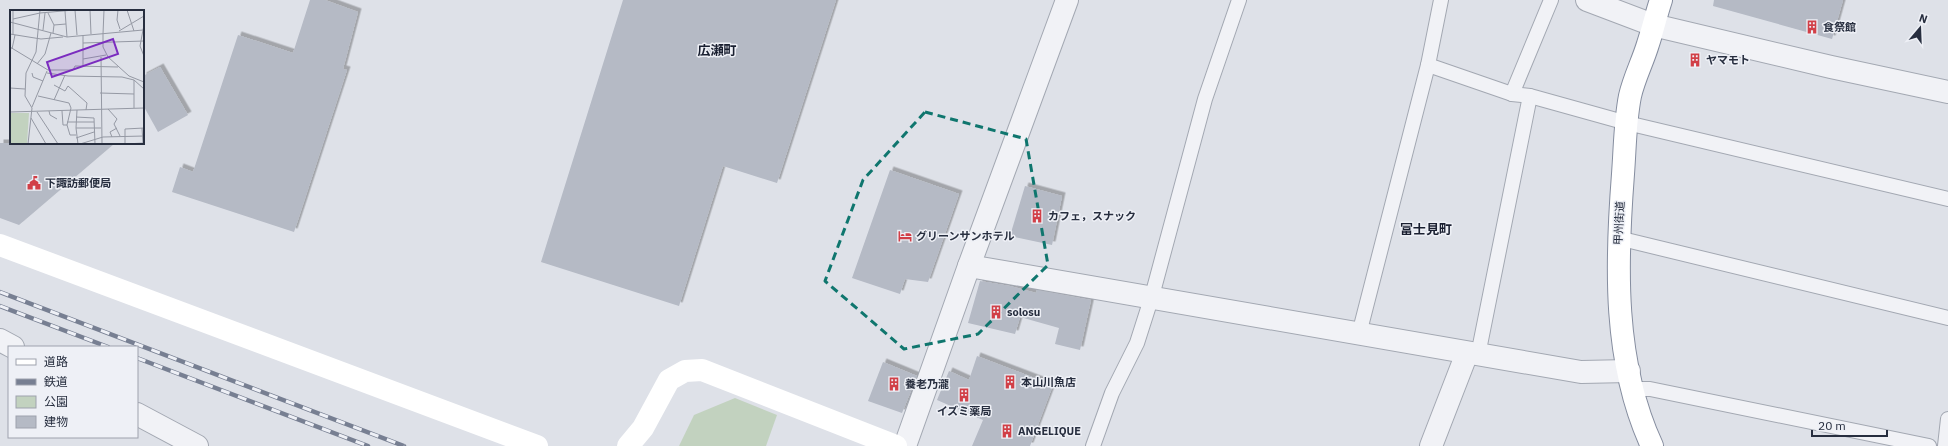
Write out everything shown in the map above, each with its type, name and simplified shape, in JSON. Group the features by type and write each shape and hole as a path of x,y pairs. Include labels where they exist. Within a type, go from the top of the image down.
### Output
{"main road":[{"name":"甲州街道","path":"1652,446 1637,407 1625,352 1618,287 1618,238 1627,123 1631,94 1661,0"},
{"path":"0,245 537,446"},
{"path":"628,446 644,428 669,380 685,371 702,370 896,446"}],"street":[{"path":"905,446 969,266 1067,0"},
{"path":"1587,0 1653,25 1831,67 1948,92"},
{"path":"969,266 1152,296 1473,354 1631,380"},
{"path":"0,340 11,346"},
{"path":"1431,446 1473,354"},
{"path":"138,415 197,446"}],"lane":[{"path":"1092,446 1112,393 1137,343 1152,296 1205,99 1239,0"},
{"path":"1359,334 1428,65 1441,0"},
{"path":"1512,94 1551,0"},
{"path":"1428,65 1512,94 1530,96 1627,123 1948,199"},
{"path":"1473,354 1530,96"},
{"path":"1618,238 1948,318"},
{"path":"1631,380 1650,389 1929,446"},
{"path":"1945,446 1948,419"}],"highlighted area":[{"path":"925,112 1026,139 1048,265 978,334 904,349 825,281 863,180"}],"green space":[{"path":"735,398 777,415 766,446 679,446 694,415"}],"building":[{"path":"310,0 325,0 358,12 343,69 347,70 294,232 172,192 180,167 193,172 238,35 293,53"},
{"path":"623,0 836,0 777,183 723,166 679,306 541,262"},
{"name":"食祭館","path":"1714,0 1843,0 1832,39 1713,6"},
{"path":"160,67 188,115 158,132 144,107 144,75"},
{"name":"下諏訪郵便局","path":"0,143 114,144 19,225 0,218"},
{"name":"グリーンサンホテル","path":"890,170 959,194 928,282 905,279 900,294 852,278"},
{"name":"カフェ，スナック","path":"1025,186 1062,196 1052,245 1010,236"},
{"path":"980,281 1010,286 1036,293 1037,290 1091,300 1080,350 1055,344 1059,328 1020,317 1015,334 968,323"},
{"path":"977,356 1053,385 1030,446 972,446 983,420 937,400 949,371 969,380"},
{"name":"養老乃瀧","path":"883,362 917,376 902,413 868,401"}],"railway":[{"path":"0,292 404,446"},
{"path":"0,306 105,346"},
{"path":"138,358 368,446"}],"place":[{"name":"食祭館","path":"1812,27"},
{"name":"ヤマモト","path":"1695,60"},
{"name":"下諏訪郵便局","path":"34,183"},
{"name":"カフェ，スナック","path":"1037,216"},
{"name":"グリーンサンホテル","path":"905,236"},
{"name":"solosu","path":"996,312"},
{"name":"本山川魚店","path":"1010,382"},
{"name":"養老乃瀧","path":"894,384"},
{"name":"イズミ薬局","path":"964,395"},
{"name":"ANGELIQUE","path":"1007,431"}],"district":[{"name":"広瀬町","path":"717,50"},
{"name":"富士見町","path":"1426,229"}]}
